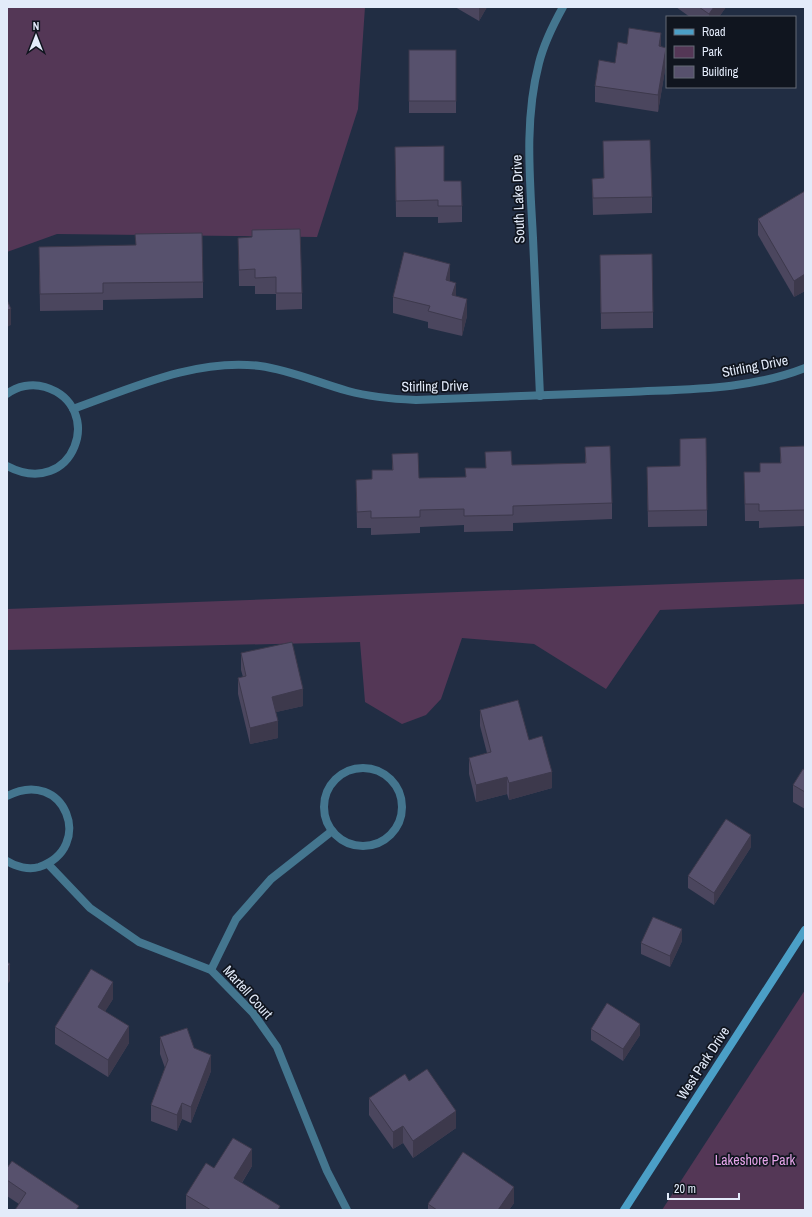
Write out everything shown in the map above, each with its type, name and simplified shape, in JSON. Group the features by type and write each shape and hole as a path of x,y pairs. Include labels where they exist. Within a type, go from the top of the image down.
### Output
{"street":[{"name":"South Lake Drive","path":"540,396 529,162 530,123 534,83 539,61 546,41 563,7"},
{"name":"Stirling Drive","path":"73,409 169,376 220,366 251,365 272,368 353,392 387,399 416,400 694,389 771,380 805,368"},
{"path":"7,394 24,386 38,385 52,389 64,397 73,409 78,423 77,438 72,453 62,464 49,472 34,474 19,472 7,466"},
{"path":"366,768 389,778 397,788 401,800 401,813 397,826 389,836 378,843 366,846 353,845 341,840 332,831 326,819 324,807 326,794 332,783 341,775 353,770 366,768"},
{"path":"7,796 17,791 30,788 43,791 54,797 64,807 69,819 70,832 66,845 59,856 48,864 36,868 24,868 11,864 7,861"},
{"path":"211,970 236,919 271,879 332,831"},
{"name":"Martell Court","path":"48,864 90,908 139,942 211,970 253,1013 277,1046 327,1171 347,1210"},
{"name":"West Park Drive","path":"624,1210 805,930"}],"green space":[{"path":"7,7 365,7 358,109 317,237 57,234 7,252"},
{"path":"805,579 805,604 660,610 606,689 534,644 462,638 441,699 426,715 402,724 365,702 360,642 7,650 7,609"},
{"name":"Lakeshore Park","path":"805,990 805,1210 662,1210"}],"building":[{"path":"699,7 714,7 709,14"},
{"path":"629,28 661,33 659,46 666,48 658,95 595,86 599,60 615,63 618,42 627,44"},
{"path":"409,50 456,50 456,101 409,101"},
{"path":"650,140 652,197 593,198 592,179 604,178 603,141"},
{"path":"444,146 444,181 461,181 462,206 438,206 438,200 396,201 395,147"},
{"path":"805,191 805,274 794,281 758,219"},
{"path":"300,229 302,293 276,293 276,277 255,278 255,269 239,270 238,238 252,237 252,230"},
{"path":"202,233 203,282 103,283 103,293 40,294 39,247 136,245 135,234"},
{"path":"404,252 450,264 446,280 456,283 452,295 467,299 462,320 428,311 430,306 393,297"},
{"path":"652,254 653,312 601,313 600,255"},
{"path":"7,300 11,309 7,310"},
{"path":"706,438 707,510 648,511 647,467 680,466 680,439"},
{"path":"610,446 612,503 513,506 513,515 464,516 464,509 420,510 420,517 371,518 371,511 357,512 356,480 372,479 372,470 393,470 392,454 418,453 419,478 466,477 465,468 486,468 485,452 511,451 512,465 586,463 585,447"},
{"path":"805,446 805,510 759,511 759,504 745,504 744,472 760,472 760,463 781,463 780,447"},
{"path":"292,642 303,689 272,697 278,721 250,728 238,678 246,676 241,653"},
{"path":"518,700 529,740 542,736 552,772 509,783 507,777 476,785 469,758 491,752 480,710"},
{"path":"803,769 805,770 805,792 793,785"},
{"path":"726,819 751,835 714,893 688,876"},
{"path":"653,917 682,929 670,956 641,943"},
{"path":"91,969 113,982 98,1007 129,1026 108,1060 55,1027"},
{"path":"607,1003 640,1024 623,1049 591,1029"},
{"path":"187,1028 194,1048 211,1055 191,1107 182,1103 177,1115 151,1105 168,1060 160,1037"},
{"path":"427,1069 456,1111 413,1141 403,1126 393,1132 369,1098 405,1074 409,1081"},
{"path":"233,1138 252,1149 234,1178 280,1206 278,1210 211,1210 186,1195 206,1163 214,1168"},
{"path":"463,1152 514,1187 498,1210 437,1210 428,1204"},
{"path":"12,1161 79,1206 76,1210 15,1210 26,1193 7,1180 7,1168"}]}
